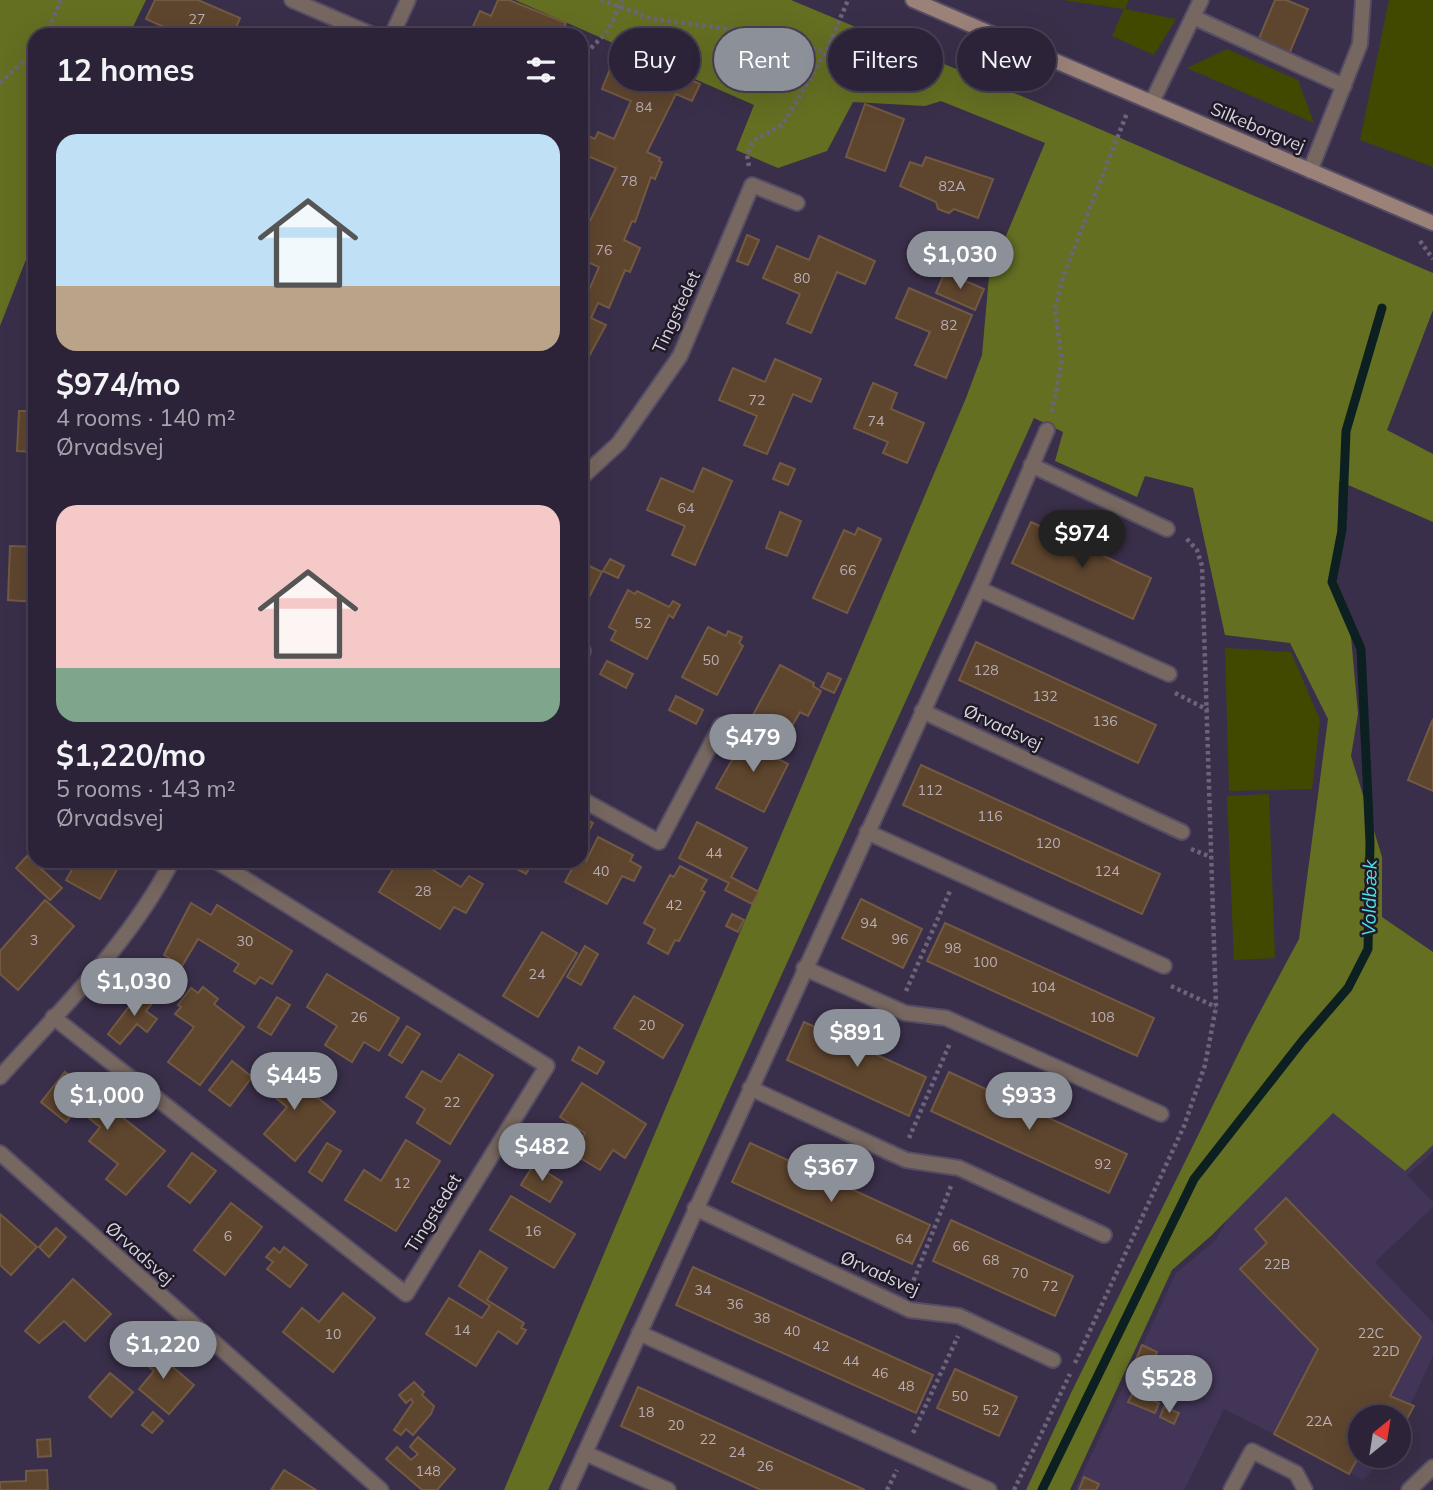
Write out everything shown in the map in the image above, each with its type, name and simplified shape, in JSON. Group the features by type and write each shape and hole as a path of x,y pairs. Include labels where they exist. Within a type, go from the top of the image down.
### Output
{"main road":[{"name":"Silkeborgvej","path":"913,0 1433,223"}],"street":[{"path":"292,0 357,28"},
{"path":"395,28 408,0"},
{"path":"1152,102 1201,0"},
{"path":"1310,171 1360,44 1363,0"},
{"path":"1193,17 1344,86"},
{"name":"Tingstedet","path":"588,472 619,443 680,356 752,185 797,203"},
{"path":"568,1490 979,589 1047,429"},
{"path":"1031,465 1167,529"},
{"path":"979,589 1169,674"},
{"name":"Ørvadsvej","path":"922,711 1182,832"},
{"path":"588,803 659,842 722,724"},
{"path":"867,832 1164,967"},
{"path":"0,1077 118,946 155,894 168,868"},
{"name":"Tingstedet","path":"54,1017 406,1294 547,1066 227,868"},
{"path":"804,968 905,1013 946,1018 959,1023 1161,1114"},
{"path":"750,1088 906,1160 958,1168 1104,1235"},
{"name":"Ørvadsvej","path":"0,1153 382,1490"},
{"name":"Ørvadsvej","path":"695,1208 910,1310 966,1320 1054,1360"},
{"path":"639,1333 989,1490"},
{"path":"1231,1490 1252,1451 1296,1473 1306,1490"},
{"path":"585,1453 668,1490"},
{"path":"1409,1490 1433,1467"}],"path":[{"path":"49,28 61,0"},
{"path":"601,0 653,19 744,31 826,52"},
{"path":"588,51 608,31 622,0"},
{"path":"747,155 753,141 782,125 826,52 848,0"},
{"path":"0,83 28,57"},
{"path":"1047,429 1061,372 1055,310 1063,277 1135,95"},
{"path":"1014,1490 1184,1126 1205,1065 1216,1007 1202,566 1197,550 1187,538 1167,529"},
{"path":"1169,674 1167,689 1208,711"},
{"path":"915,997 905,990 958,874"},
{"path":"1164,967 1169,986 1216,1007"},
{"path":"918,1146 908,1140 959,1023"},
{"path":"920,1293 910,1287 958,1168"},
{"path":"905,1452 966,1320"}],"shaded area":[{"path":"1433,980 1433,1152 1407,1175 1433,1202 1433,1207 1375,1262 1433,1323 1433,1356 1410,1405 1348,1405 1348,1468 1374,1468 1363,1480 1224,1409 1184,1490 1075,1490 1176,1273 1216,1240 1311,1069"}],"green space":[{"path":"0,0 146,0 132,28 28,28 28,258 0,326"},
{"path":"515,0 791,0 858,28 828,28 828,91 943,91 943,63 957,69 957,91 1009,91 1433,273 1433,310 1387,430 1433,454 1433,522 1339,481 1336,578 1351,637 1358,714 1351,756 1382,857 1382,917 1433,952 1433,1145 1405,1171 1333,1113 1212,1235 1172,1270 1070,1490 1026,1490 1247,1036 1299,939 1328,719 1290,643 1225,635 1193,488 1145,476 1137,497 1055,461 1063,432 1034,418 548,1490 504,1490 966,398 982,355 989,276 1045,143 941,101 925,106 853,102 827,151 778,168 736,150 754,105 722,91 814,91 814,28 714,28 714,87 700,81 700,28 609,28 609,41 588,32 588,28 579,28"},
{"path":"1063,0 1129,0 1125,9 1176,19 1154,55 1112,36 1124,9"},
{"path":"1389,0 1433,0 1433,167 1360,140"},
{"path":"1227,49 1298,80 1314,123 1187,68"},
{"path":"1225,648 1291,652 1320,720 1312,789 1229,791"},
{"path":"1269,794 1275,958 1234,960 1227,796"}],"building":[{"path":"155,0 198,0 240,18 236,28 166,28 146,19"},
{"path":"498,0 509,0 566,23 564,28 472,28 480,11 491,16"},
{"path":"1275,0 1286,0 1308,9 1284,66 1253,53"},
{"path":"609,72 609,91 697,91 692,101 676,94 647,152 660,158 659,161 662,162 655,179 651,177 635,222 632,221 624,240 640,248 630,272 625,270 609,308 598,303 591,318 606,325 588,358 588,293 599,267 588,262 588,225 616,168 588,156 588,136 595,139 598,132 614,139 631,101 602,89"},
{"path":"865,104 904,119 885,171 846,157"},
{"path":"926,157 993,179 978,218 954,209 949,213 938,209 936,202 900,186 910,162 922,166"},
{"path":"747,235 759,240 748,265 737,261"},
{"path":"819,236 875,261 865,284 837,272 811,333 787,323 800,294 763,278 777,246 809,260"},
{"path":"945,272 984,289 975,310 936,293"},
{"path":"909,288 972,315 946,378 915,365 930,332 896,318"},
{"path":"775,359 821,379 811,402 793,394 767,454 744,445 757,416 719,400 733,368 765,382"},
{"path":"873,383 897,393 891,409 924,423 907,463 883,453 888,442 854,428"},
{"path":"19,411 28,411 28,452 17,451"},
{"path":"780,463 795,469 788,485 773,479"},
{"path":"703,468 732,481 695,565 672,555 685,526 647,510 661,478 693,492"},
{"path":"780,512 801,521 787,556 766,548"},
{"path":"1031,522 1151,578 1133,619 1012,563"},
{"path":"858,528 881,539 847,613 813,598 844,530 855,535"},
{"path":"10,546 28,547 28,601 8,600"},
{"path":"610,559 624,566 618,578 603,571"},
{"path":"588,565 602,572 588,599"},
{"path":"628,590 635,594 637,591 669,607 673,601 680,605 673,618 669,615 647,659 611,640 616,631 609,627"},
{"path":"708,627 726,636 728,631 742,637 739,643 743,646 717,695 682,677"},
{"path":"976,642 1156,725 1138,763 959,680"},
{"path":"607,661 633,674 626,688 600,674"},
{"path":"780,665 814,683 813,686 821,691 808,716 800,712 788,733 753,715"},
{"path":"828,673 841,679 834,693 821,687"},
{"path":"676,696 703,710 696,724 669,710"},
{"path":"1433,719 1433,791 1408,780"},
{"path":"747,734 775,748 772,756 788,764 764,812 716,788"},
{"path":"921,765 1160,874 1142,914 903,805"},
{"path":"697,822 747,848 731,877 759,892 752,904 725,890 729,883 679,858"},
{"path":"598,837 633,855 630,861 641,867 634,881 622,876 607,904 565,882 572,868 588,868 588,857"},
{"path":"27,856 28,868 40,868 62,888 50,900 16,868"},
{"path":"680,866 707,880 701,890 705,892 679,941 675,940 668,954 648,943 655,929 644,923 670,875 674,877"},
{"path":"73,868 118,868 100,899 66,880"},
{"path":"394,868 430,868 461,887 469,876 483,884 466,913 454,907 440,929 379,892"},
{"path":"515,868 529,868 526,874"},
{"path":"861,899 922,929 903,968 842,938"},
{"path":"45,900 74,926 18,990 0,974 0,951"},
{"path":"191,903 211,915 217,905 292,951 272,984 260,977 255,984 234,971 239,964 198,939 182,966 164,955"},
{"path":"732,914 744,920 738,932 726,926"},
{"path":"945,923 1154,1018 1137,1056 927,961"},
{"path":"542,932 577,953 538,1017 503,996"},
{"path":"585,946 598,954 581,985 567,977"},
{"path":"327,974 399,1018 379,1051 364,1042 352,1062 325,1045 337,1026 307,1007"},
{"path":"203,987 218,999 214,1004 244,1027 200,1085 168,1062 194,1027 175,1014 181,1007 178,1005 191,988 198,993"},
{"path":"141,991 154,1001 146,1011 157,1019 147,1032 137,1024 120,1044 108,1034"},
{"path":"634,996 683,1025 663,1058 614,1028"},
{"path":"277,997 290,1005 271,1035 258,1027"},
{"path":"804,1022 926,1077 909,1116 787,1060"},
{"path":"407,1026 420,1034 402,1063 389,1055"},
{"path":"579,1047 604,1062 597,1074 572,1060"},
{"path":"459,1054 493,1075 450,1144 417,1123 425,1109 406,1097 422,1071 441,1082"},
{"path":"232,1061 252,1077 230,1106 209,1090"},
{"path":"272,1063 284,1074 286,1071 335,1112 295,1161 264,1134 287,1107 256,1082"},
{"path":"65,1072 165,1151 126,1195 106,1179 118,1164 89,1141 100,1127 77,1109 66,1122 41,1102"},
{"path":"949,1072 1127,1154 1109,1193 931,1111"},
{"path":"582,1083 646,1124 625,1158 613,1150 600,1170 572,1153 585,1133 560,1117"},
{"path":"406,1140 440,1161 396,1231 345,1200 364,1170 381,1181"},
{"path":"327,1143 341,1151 322,1181 309,1172"},
{"path":"750,1143 930,1225 912,1264 732,1182"},
{"path":"192,1153 216,1171 190,1203 168,1186"},
{"path":"534,1164 562,1182 550,1202 521,1185"},
{"path":"511,1196 575,1234 554,1268 490,1230"},
{"path":"1286,1198 1421,1337 1390,1396 1414,1406 1411,1411 1411,1405 1348,1405 1348,1468 1352,1468 1349,1474 1274,1434 1318,1349 1240,1269 1267,1243 1255,1229"},
{"path":"231,1203 262,1227 225,1275 194,1250"},
{"path":"0,1214 37,1247 11,1275 0,1265"},
{"path":"951,1220 1073,1276 1055,1316 933,1261"},
{"path":"56,1228 66,1237 49,1257 39,1247"},
{"path":"284,1247 307,1265 290,1287 267,1269 273,1262 266,1257 274,1248 280,1253"},
{"path":"480,1251 507,1268 487,1300 524,1323 521,1328 526,1330 517,1344 498,1331 476,1366 426,1334 449,1298 482,1318 490,1306 459,1286"},
{"path":"693,1267 933,1375 916,1413 676,1305"},
{"path":"73,1279 111,1314 85,1341 64,1321 39,1343 25,1331"},
{"path":"343,1293 375,1318 333,1372 283,1332 302,1308 319,1322"},
{"path":"146,1344 194,1385 169,1414 139,1389 154,1371 136,1356"},
{"path":"1142,1345 1157,1352 1149,1370 1134,1364"},
{"path":"955,1369 1017,1397 999,1436 937,1408"},
{"path":"110,1373 133,1392 111,1417 89,1397"},
{"path":"414,1382 424,1392 422,1395 434,1406 431,1414 413,1435 406,1429 401,1435 394,1430 413,1402 411,1399 406,1403 399,1395"},
{"path":"638,1387 865,1490 761,1490 621,1426"},
{"path":"1133,1392 1159,1403 1155,1413 1128,1402"},
{"path":"1164,1407 1179,1413 1174,1424 1160,1417"},
{"path":"153,1412 163,1421 152,1433 142,1425"},
{"path":"418,1437 455,1469 437,1490 422,1490 386,1459 397,1447 411,1460 418,1454 410,1447"},
{"path":"50,1439 51,1456 38,1457 37,1440"},
{"path":"47,1470 48,1490 0,1490 0,1482 26,1481 26,1471"},
{"path":"284,1470 316,1490 271,1490"},
{"path":"1084,1477 1099,1484 1096,1490 1079,1490"}],"waterway":[{"name":"Voldbæk","path":"1042,1490 1194,1179 1303,1040 1348,988 1368,949 1370,843 1361,649 1332,582 1342,530 1346,431 1382,308"}]}
